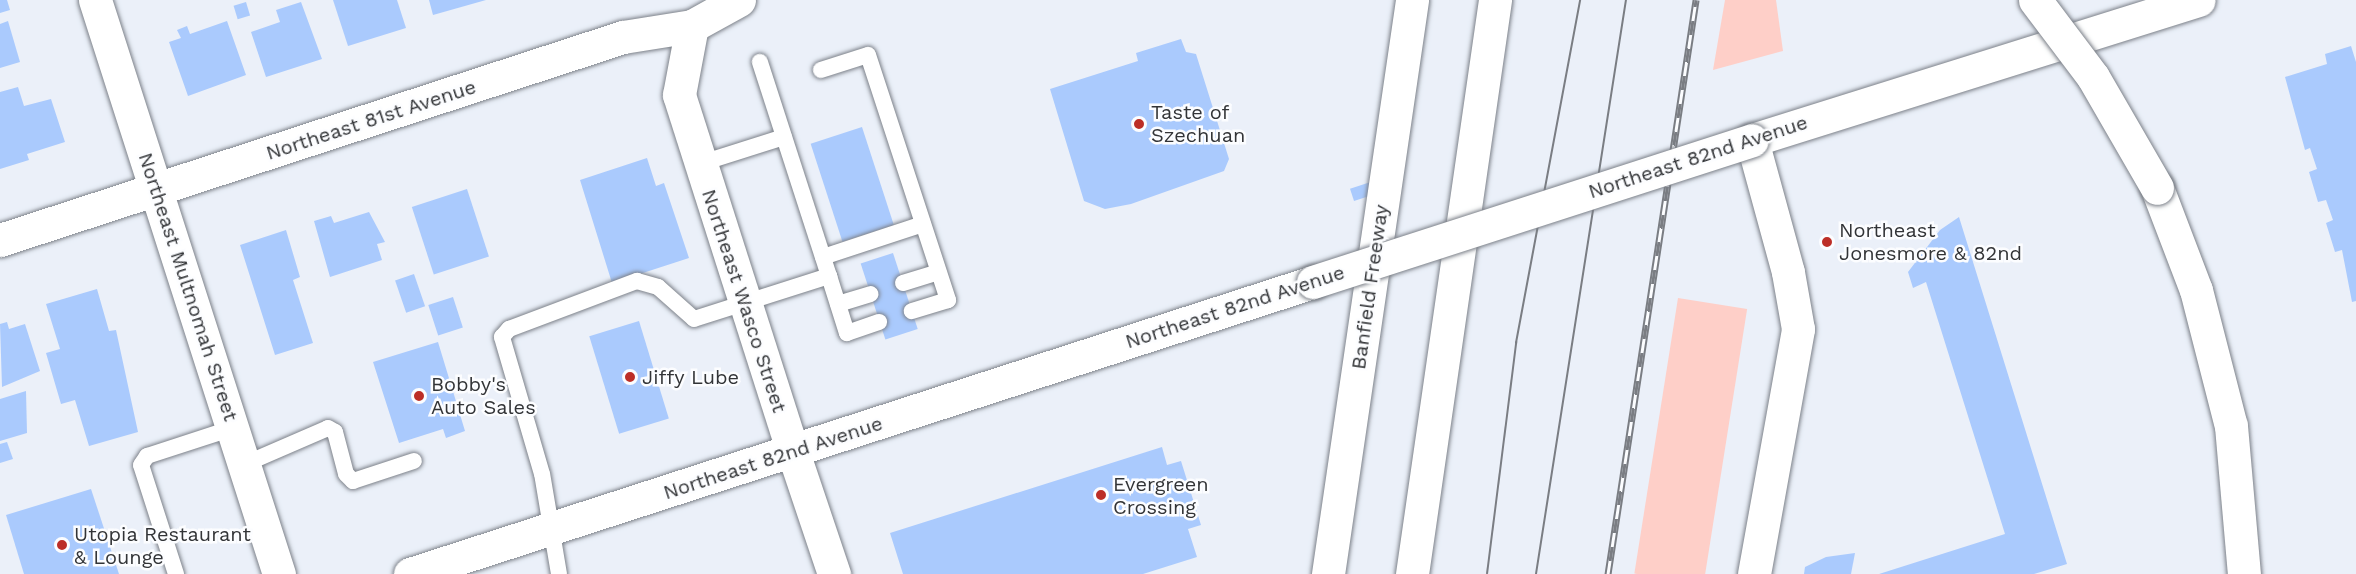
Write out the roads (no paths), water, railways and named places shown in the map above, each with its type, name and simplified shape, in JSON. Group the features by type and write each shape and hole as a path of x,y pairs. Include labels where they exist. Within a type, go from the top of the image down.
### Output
{"main road":[{"name":"Northeast Multnomah Street","path":"95,0 158,189 279,574"},
{"name":"Northeast 81st Avenue","path":"0,240 623,37 692,26 739,0"},
{"name":"Banfield Freeway","path":"1328,574 1412,0"},
{"path":"1412,574 1494,0"},
{"path":"2035,0 2093,77 2157,188 2199,299 2231,426 2244,574"},
{"name":"Northeast 82nd Avenue","path":"410,574 793,452 1787,128 2199,0"},
{"name":"Northeast Wasco Street","path":"692,26 679,94 744,304 834,574"},
{"path":"1752,140 1774,220 1798,329 1754,574"}],"lane":[{"path":"821,70 868,55 948,300 912,311"},
{"path":"760,62 847,333 879,322"},
{"path":"699,164 784,136"},
{"path":"823,257 923,224"},
{"path":"903,283 938,272"},
{"path":"559,574 542,474 502,337 509,329 637,281 658,287 694,319 829,276"},
{"path":"838,304 870,294"},
{"path":"176,574 141,465 147,456 233,428"},
{"path":"245,464 328,428 335,432 353,481 414,460"}],"tram line":[{"path":"1487,574 1516,343 1580,0"},
{"path":"1536,574 1626,0"}],"railway":[{"path":"1608,574 1696,0"}],"place":[{"name":"Taste of Szechuan","path":"1139,124"},
{"name":"Northeast Jonesmore & 82nd","path":"1827,242"},
{"name":"Jiffy Lube","path":"630,377"},
{"name":"Bobby's Auto Sales","path":"419,396"},
{"name":"Evergreen Crossing","path":"1101,495"},
{"name":"Utopia Restaurant & Lounge","path":"62,545"}]}
